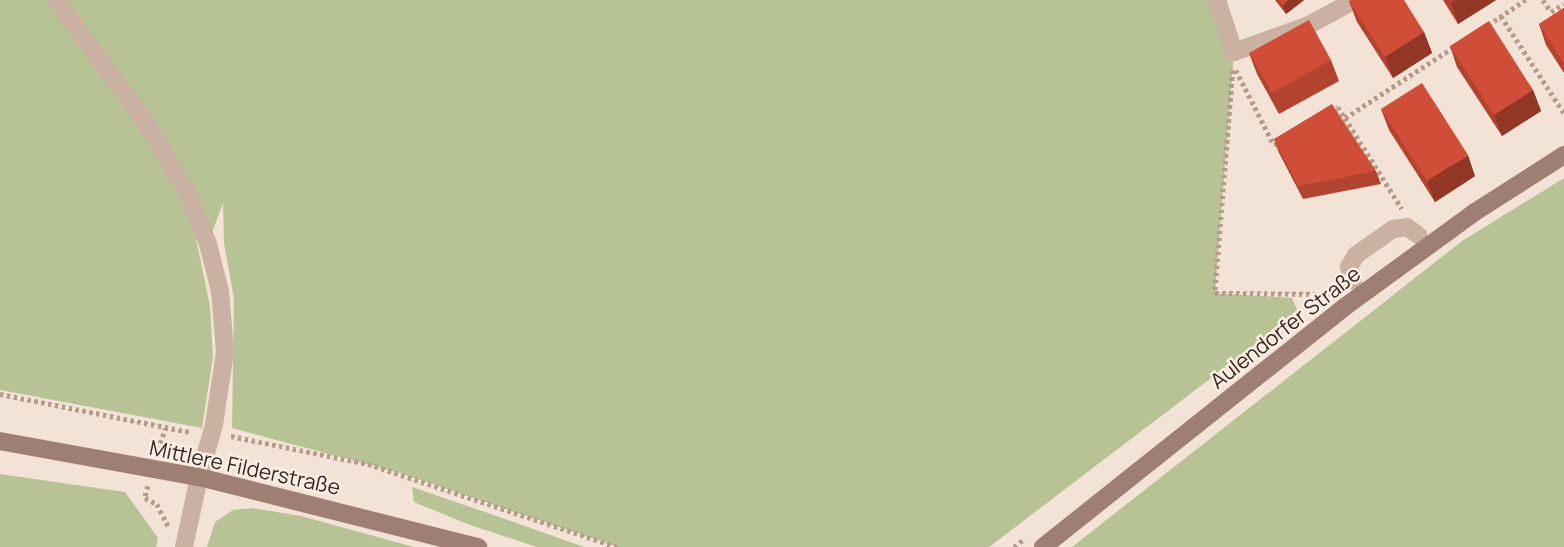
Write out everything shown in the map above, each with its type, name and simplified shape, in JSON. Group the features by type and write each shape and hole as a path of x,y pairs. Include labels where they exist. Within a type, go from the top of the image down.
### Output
{"main road":[{"name":"Aulendorfer Straße","path":"1043,547 1346,306 1475,212 1564,155"},
{"name":"Mittlere Filderstraße","path":"0,441 199,477 478,547"}],"street":[{"path":"56,0 146,123 186,190 208,244 220,290 225,352 211,435 184,547"},
{"path":"1217,0 1233,58 1308,25 1354,0"},
{"path":"1353,281 1349,267 1356,255 1394,229 1407,227 1419,234"}],"path":[{"path":"1478,31 1525,0"},
{"path":"1543,0 1551,12 1564,4"},
{"path":"1501,16 1564,113"},
{"path":"1345,118 1456,45"},
{"path":"1233,58 1274,145 1285,139"},
{"path":"1233,58 1215,293 1311,292 1335,295 1346,306"},
{"path":"1327,113 1338,107 1383,178"},
{"path":"0,394 211,435 239,437 368,464 618,547"}],"green space":[{"path":"0,0 1215,0 1234,52 1215,293 1292,298 1298,312 989,547 618,547 400,473 232,428 234,299 224,243 223,203 208,244 187,195 210,306 213,357 202,428 0,390"},
{"path":"1564,178 1564,547 1072,547 1462,241"},
{"path":"0,474 125,492 158,538 156,547 0,547"},
{"path":"412,487 584,547 537,547 470,525 414,502"},
{"path":"252,508 301,516 414,547 207,547 215,522 233,510"}],"building":[{"path":"1404,0 1424,32 1385,57 1349,1"},
{"path":"1564,8 1564,64 1539,24"},
{"path":"1309,20 1331,60 1272,93 1249,53"},
{"path":"1489,21 1533,90 1494,115 1450,46"},
{"path":"1422,83 1468,155 1427,181 1381,109"},
{"path":"1332,104 1376,171 1298,186 1274,139"}]}
